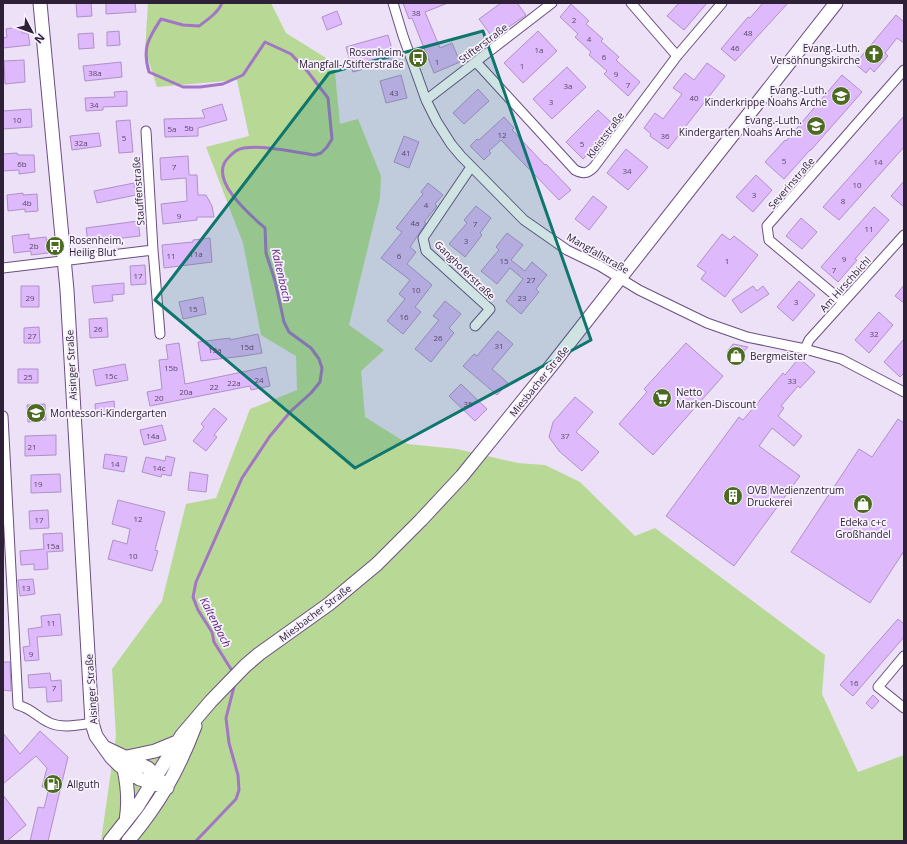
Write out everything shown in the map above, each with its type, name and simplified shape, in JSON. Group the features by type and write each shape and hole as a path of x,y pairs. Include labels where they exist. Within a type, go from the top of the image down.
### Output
{"main road":[{"name":"Aisinger Straße","path":"40,3 66,290 92,723 96,736 106,748 125,763 148,768 154,780 167,788"},
{"name":"Miesbacher Straße","path":"110,841 126,822 177,742 211,701 245,666 259,654 329,604 377,564 462,476 836,3"},
{"name":"Miesbacher Straße","path":"128,841 148,817 167,788 176,771 198,717"},
{"path":"126,822 128,806 125,763 177,742"}],"street":[{"name":"Mangfallstraße","path":"393,3 426,100 446,137 471,167 524,220 567,250 600,266 664,302 707,323 746,338 806,349 841,359 904,392"},
{"name":"Stifterstraße","path":"426,100 552,3"},
{"path":"632,3 677,56"},
{"name":"Kleiststraße","path":"476,62 575,170 584,174 594,168 677,56 722,3"},
{"name":"Severinstraße","path":"843,302 769,240 767,226 904,70"},
{"name":"Stauffenstraße","path":"146,131 153,250 160,334"},
{"name":"Ganghoferstraße","path":"471,167 423,238 426,251 490,309 475,326"},
{"name":"Am Hirschbichl","path":"806,349 809,340 904,235"},
{"path":"3,268 153,250"},
{"path":"3,416 18,705 28,708 50,723 61,726 92,723"},
{"path":"904,656 878,687 904,708"}],"highlighted area":[{"path":"483,31 591,340 355,468 155,300 329,73"}],"green space":[{"path":"148,3 271,3 286,33 334,63 340,124 358,119 381,176 380,198 349,325 384,350 361,371 365,417 408,444 457,449 518,463 545,465 580,482 635,536 655,528 825,655 822,694 858,772 904,755 904,841 101,841 116,736 112,669 162,601 186,504 216,498 250,409 297,390 296,356 261,335 243,243 206,147 249,136 237,80 157,87 145,50"}],"building":[{"path":"76,3 91,3 92,16 77,17"},
{"path":"106,3 135,3 136,12 106,14"},
{"path":"403,3 448,3 425,12 440,48 452,43 460,62 434,73 412,18 409,19"},
{"path":"501,3 517,3 526,15 493,38 479,19"},
{"path":"679,3 707,3 684,30 667,16"},
{"path":"763,3 788,3 735,61 721,49 748,17 750,18"},
{"path":"571,4 589,21 586,24 603,39 601,41 619,57 616,60 640,82 628,96 604,74 607,71 589,55 591,52 575,37 578,34 560,17"},
{"path":"337,11 342,24 327,30 322,17"},
{"name":"Evang.-Luth. Versöhnungskirche","path":"896,15 904,22 904,43 897,38 885,53 888,56 874,72 870,68 866,73 855,64"},
{"path":"21,26 22,33 28,33 30,45 3,48 3,38 7,37 6,29"},
{"path":"119,31 120,45 107,46 107,32"},
{"path":"538,31 557,51 523,83 504,63"},
{"path":"93,33 94,48 79,49 78,34"},
{"path":"388,35 395,60 353,72 346,47"},
{"path":"24,60 25,82 5,84 4,61"},
{"path":"121,62 122,77 85,81 83,66"},
{"path":"707,63 725,76 668,149 650,136 651,134 644,128 655,113 663,119 682,94 673,88 685,73 694,80"},
{"path":"567,67 586,87 552,119 533,99"},
{"path":"401,75 407,98 386,103 380,81"},
{"path":"842,75 862,92 784,179 765,162 785,140 786,141"},
{"path":"478,89 489,101 464,124 453,113"},
{"path":"127,91 127,106 103,107 103,110 86,111 85,98 115,97 114,92"},
{"path":"222,104 227,120 198,128 198,136 165,137 164,119 205,118 202,110"},
{"path":"31,109 32,127 3,129 3,111"},
{"path":"598,110 615,126 583,159 566,142"},
{"path":"904,116 904,147 839,220 823,207"},
{"path":"504,117 514,128 512,130 571,190 559,200 501,140 489,151 491,153 484,160 470,146 477,139 479,140"},
{"path":"130,120 133,152 119,153 116,121"},
{"path":"99,133 101,146 72,150 70,136"},
{"path":"404,136 419,142 409,168 394,162"},
{"path":"626,149 648,167 628,190 607,173"},
{"path":"17,153 18,155 34,155 35,172 19,174 19,170 3,171 3,154"},
{"path":"188,156 189,175 197,175 198,195 206,195 212,206 214,217 197,217 197,220 163,224 161,204 187,201 186,178 161,180 160,158"},
{"path":"756,175 772,190 753,212 736,197"},
{"path":"904,181 904,207 891,196"},
{"path":"134,183 136,195 97,203 94,191"},
{"path":"428,183 443,195 435,204 437,206 424,222 426,223 410,247 416,252 407,264 432,285 415,307 421,312 403,334 387,321 405,299 399,294 410,280 381,258 402,232 396,228 423,194 421,192"},
{"path":"23,193 23,195 37,194 38,211 25,212 25,209 8,211 7,195"},
{"path":"593,196 607,207 589,230 575,219"},
{"path":"476,206 491,218 480,233 482,235 465,257 449,244 467,223 464,220"},
{"path":"874,207 889,220 855,259 857,260 838,282 821,267"},
{"path":"801,218 817,232 802,249 786,236"},
{"path":"138,221 140,236 88,242 86,228"},
{"path":"507,233 523,245 511,260 525,271 532,262 547,275 536,289 539,292 521,314 506,301 523,279 510,268 497,284 481,271 499,250 496,247"},
{"path":"29,234 29,239 46,237 48,253 31,255 31,251 14,253 12,236"},
{"path":"722,234 730,240 734,236 758,255 725,297 701,279 706,272 697,266"},
{"path":"210,238 212,262 164,268 162,245 193,242 193,240"},
{"path":"145,265 146,284 131,285 130,266"},
{"path":"799,281 815,295 793,321 777,307"},
{"path":"124,283 124,294 112,295 113,301 94,303 92,286"},
{"path":"904,285 904,303 895,296"},
{"path":"21,286 39,286 39,307 21,307"},
{"path":"753,286 757,291 763,286 769,294 741,313 732,300"},
{"path":"203,297 206,314 183,319 179,302"},
{"path":"445,301 461,314 449,328 454,333 431,362 415,349 439,320 433,316"},
{"path":"879,312 893,325 869,353 855,340"},
{"path":"107,318 108,337 90,338 89,319"},
{"path":"39,327 40,343 24,343 24,328"},
{"path":"498,331 513,344 492,369 508,383 497,395 463,366 474,354 477,356"},
{"path":"258,334 262,353 201,361 198,342 230,338 230,340"},
{"path":"904,339 904,373 900,377 884,362"},
{"path":"179,343 185,384 266,367 270,386 251,390 250,386 150,406 147,392 162,389 159,360 168,359 166,345"},
{"path":"686,343 723,376 653,455 619,424 647,392 644,389"},
{"name":"Bergmeister","path":"733,344 748,347 736,360 727,352"},
{"name":"OVB Medienzentrum Druckerei","path":"799,358 815,372 800,388 798,386 781,406 784,408 778,416 802,436 794,446 772,428 759,446 800,476 734,566 666,516 739,417 743,420 783,373 785,375"},
{"path":"125,364 128,380 96,386 93,370"},
{"path":"18,369 38,369 38,383 18,383"},
{"path":"461,384 487,409 475,421 449,396"},
{"path":"575,397 593,412 576,432 599,452 582,471 559,451 549,437 553,422"},
{"path":"114,401 115,413 96,415 95,404"},
{"name":"Montessori-Kindergarten","path":"45,404 46,420 28,422 27,405"},
{"path":"214,408 227,419 214,435 217,437 206,451 193,441 204,427 201,424"},
{"name":"Edeka c+c Großhandel","path":"898,419 904,423 904,551 870,603 791,552 859,449 872,457"},
{"path":"162,425 166,440 144,445 140,430"},
{"path":"56,435 56,455 25,456 25,436"},
{"path":"105,454 127,457 124,472 103,468"},
{"path":"166,456 175,458 171,476 162,474 161,477 142,472 146,457 165,461"},
{"path":"190,472 208,475 206,492 188,490"},
{"path":"60,474 61,492 31,493 31,475"},
{"path":"118,500 165,512 155,550 158,551 152,571 108,559 113,540 127,544 130,529 112,524"},
{"path":"48,510 49,528 30,529 29,511"},
{"path":"62,533 63,551 47,552 48,569 34,570 34,564 21,565 20,551 44,549 43,534"},
{"path":"33,579 35,594 20,596 18,580"},
{"path":"60,614 62,635 37,637 39,660 25,661 23,647 30,646 28,629 42,627 41,616"},
{"path":"898,619 904,624 904,637 853,696 840,685"},
{"path":"3,662 10,662 11,691 3,690"},
{"path":"50,673 51,681 61,680 62,701 47,702 46,687 29,688 28,675"},
{"path":"873,695 879,701 872,709 866,703"},
{"path":"40,731 68,757 48,841 30,841 38,807 44,808 49,788 42,787 47,768 36,756 3,784 3,733 20,754"},
{"path":"3,795 26,825 7,841 3,841"}],"waterway":[{"name":"Kaltenbach","path":"222,3 215,13 199,26 183,25 161,19 150,38 146,50 149,72 183,87 200,87 223,84 243,75 265,42 291,54 308,72 328,98 332,139 321,153 315,155 270,148 242,148 232,154 223,166 223,175 226,185 233,196 265,228 266,253 275,281 284,322 289,332 311,348 319,359 322,368 320,382 311,393 291,411 270,436 242,478 196,582 193,597 198,610 212,632 214,642 234,674"},
{"name":"Kaltenbach","path":"196,841 236,799 239,790 238,775 229,743 226,718 235,683"}],"place":[{"name":"Evang.-Luth. Versöhnungskirche","path":"874,54"},
{"name":"Rosenheim, Mangfall-/Stifterstraße","path":"418,58"},
{"name":"Evang.-Luth. Kinderkrippe Noahs Arche","path":"841,96"},
{"name":"Evang.-Luth. Kindergarten Noahs Arche","path":"816,126"},
{"name":"Rosenheim, Heilig Blut","path":"55,246"},
{"name":"Bergmeister","path":"736,356"},
{"name":"Netto Marken-Discount","path":"662,398"},
{"name":"Montessori-Kindergarten","path":"36,413"},
{"name":"OVB Medienzentrum Druckerei","path":"733,496"},
{"name":"Edeka c+c Großhandel","path":"863,504"},
{"name":"Allguth","path":"53,784"}]}
